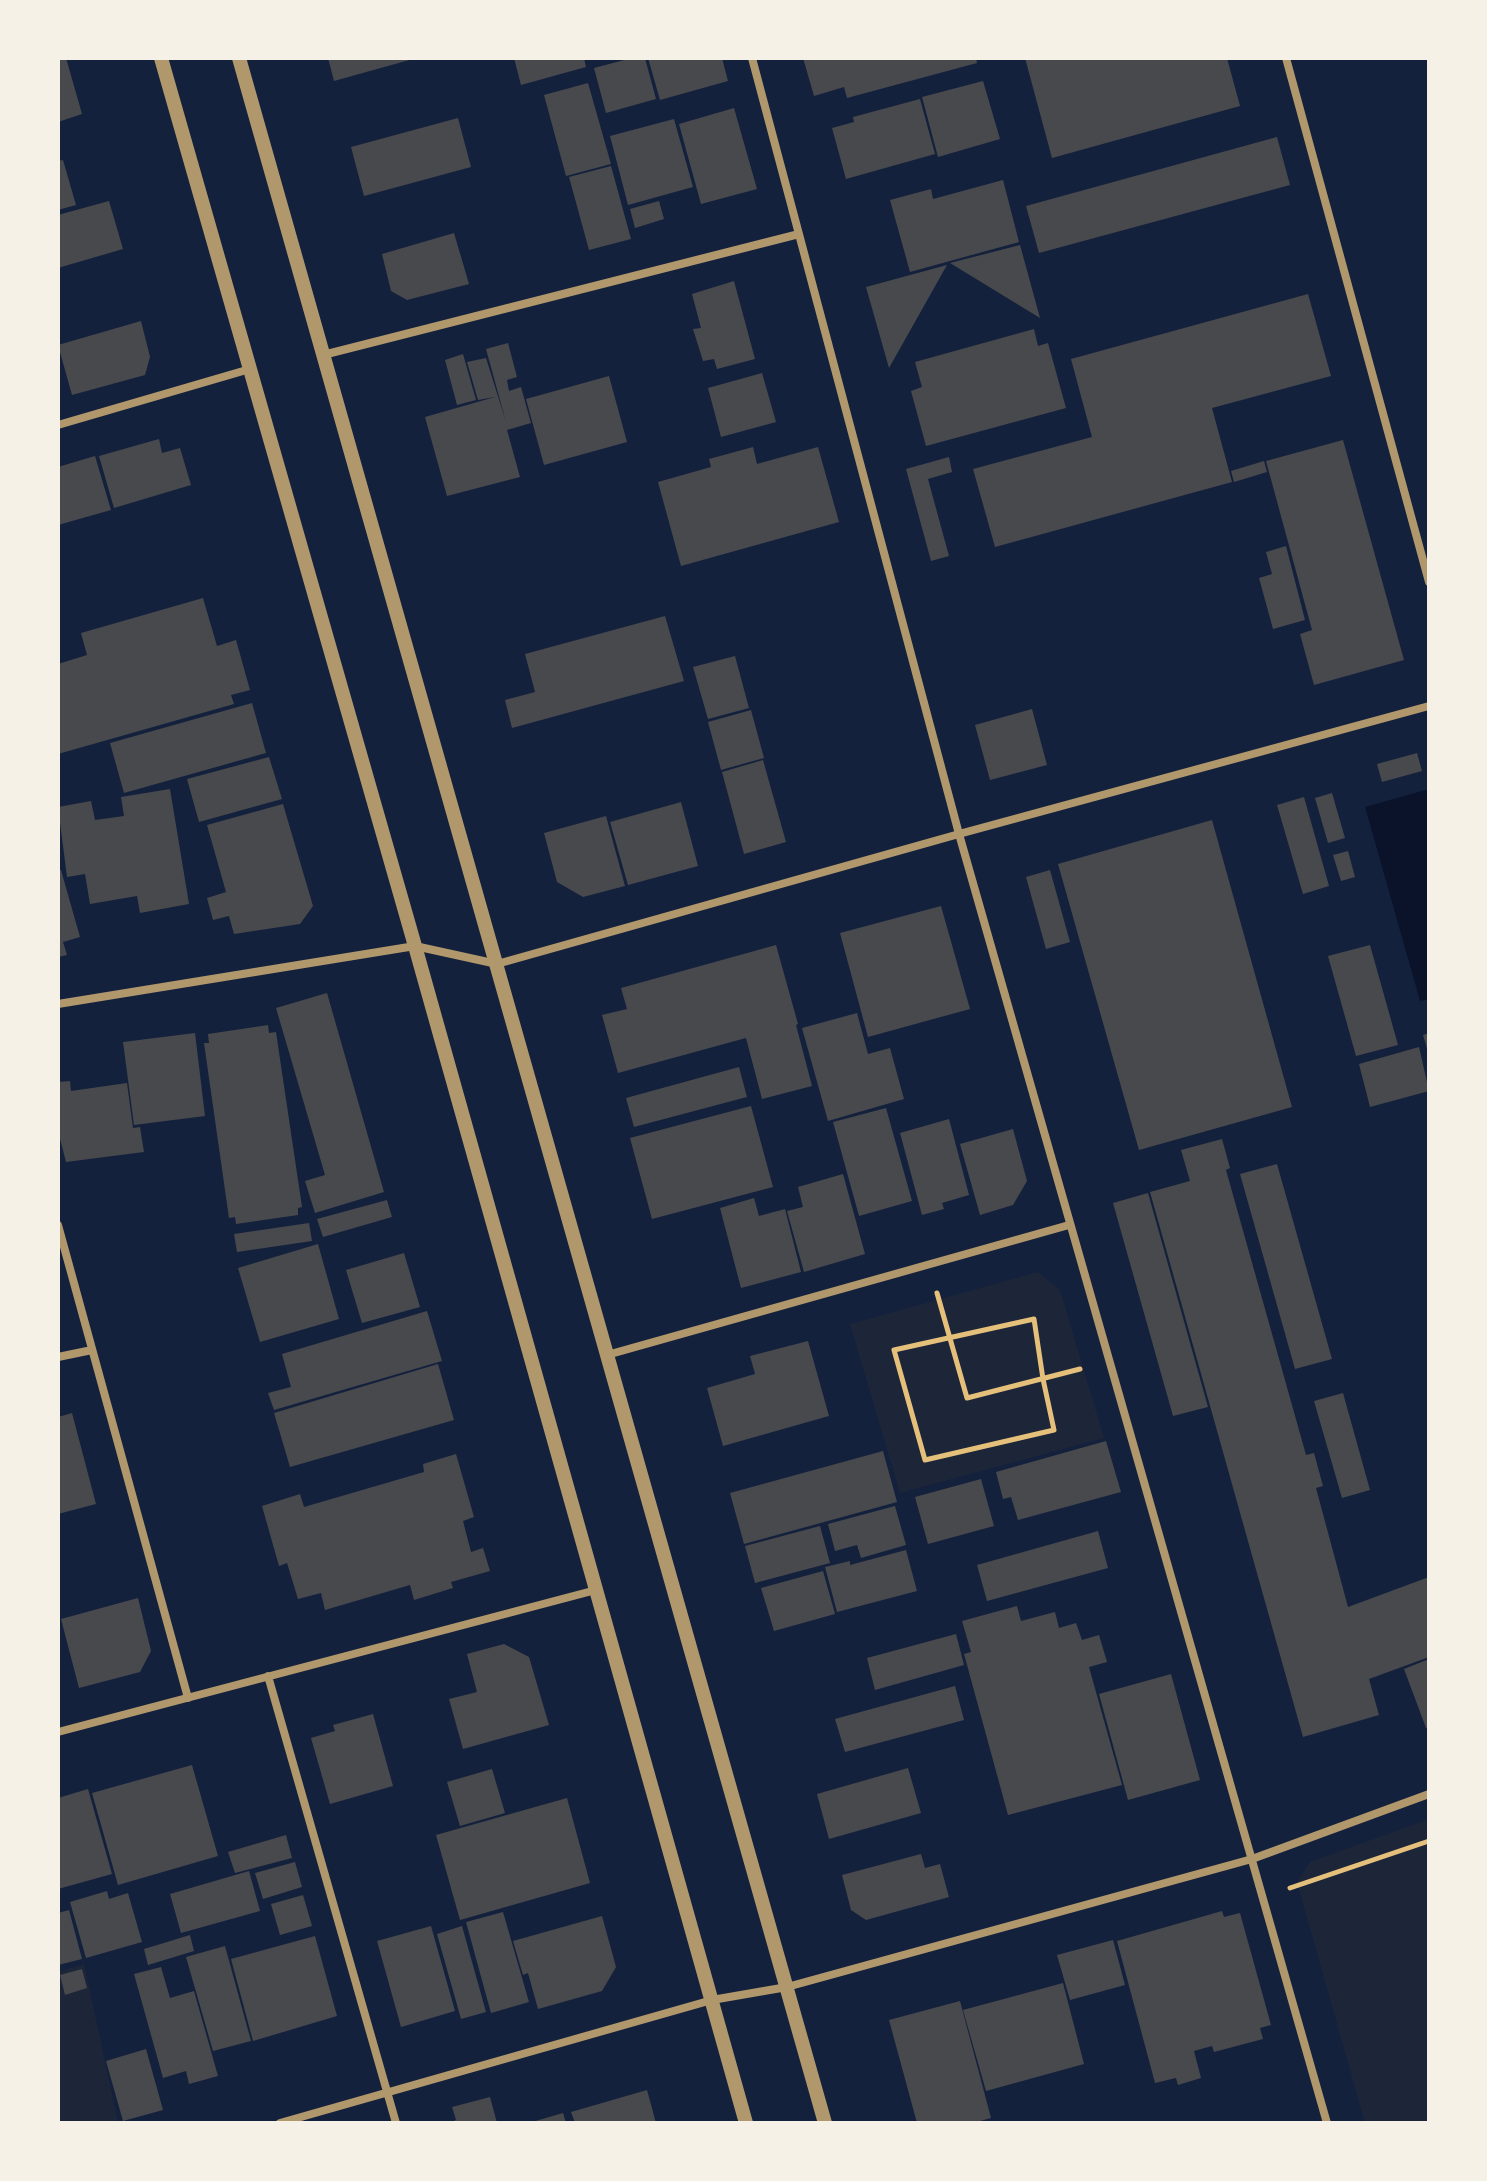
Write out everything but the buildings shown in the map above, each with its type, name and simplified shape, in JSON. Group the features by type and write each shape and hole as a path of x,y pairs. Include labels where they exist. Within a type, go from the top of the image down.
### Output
{"street":[{"path":"161,58 746,2123"},
{"path":"239,58 825,2123"},
{"path":"752,58 959,834 1327,2123"},
{"path":"1286,58 1429,582"},
{"path":"323,355 799,234"},
{"path":"58,425 250,369"},
{"path":"58,1004 415,946 497,964 1429,706"},
{"path":"58,1225 188,1698"},
{"path":"607,1355 1069,1225"},
{"path":"58,1357 92,1350"},
{"path":"58,1732 596,1590"},
{"path":"268,1676 396,2123"},
{"path":"280,2123 712,2000 787,1987 1252,1859 1429,1794"}],"path":[{"path":"929,1264 967,1398 1108,1361"},
{"path":"1034,1319 1043,1379 1054,1430 925,1460 894,1350 1034,1319"},
{"path":"1263,1897 1429,1841"}],"shaded area":[{"path":"1429,789 1429,999 1420,1001 1365,807"},
{"path":"1038,1272 1060,1290 1104,1438 900,1493 850,1324"},
{"path":"1429,1819 1429,2123 1365,2123 1297,1882 1310,1862"},
{"path":"84,1964 118,2122 115,2123 62,2123 58,2119 58,1972"}]}
